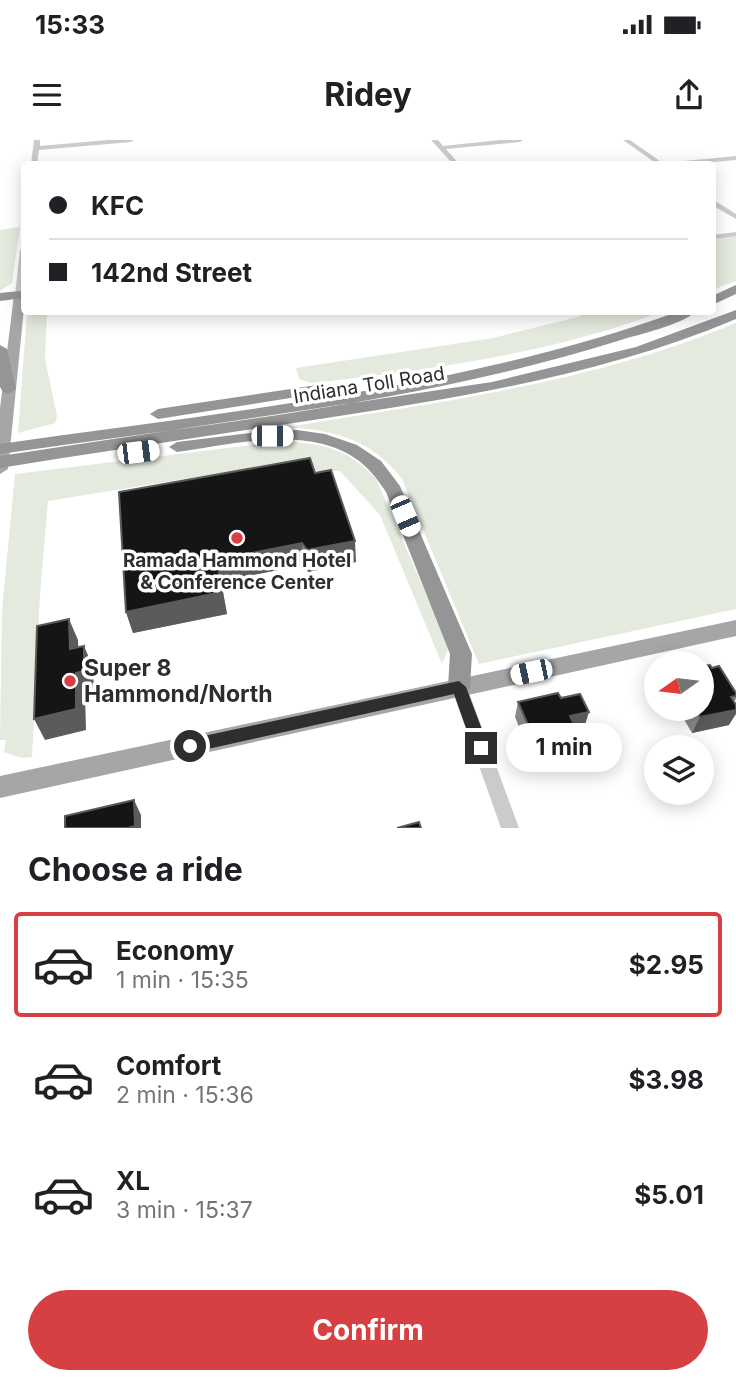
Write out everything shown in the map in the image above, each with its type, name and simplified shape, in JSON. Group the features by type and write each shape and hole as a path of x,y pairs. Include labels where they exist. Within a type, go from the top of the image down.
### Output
{"highway":[{"path":"716,299 736,289"},
{"path":"0,299 19,297"},
{"name":"Indiana Toll Road","path":"0,466 534,378 648,348 736,314"},
{"name":"Indiana Toll Road","path":"0,449 413,386 518,365 597,344 679,315"},
{"path":"3,431 458,369 597,344"},
{"path":"0,349 8,389"},
{"path":"0,466 32,465 272,436 317,437 358,451 383,472 410,528 461,654 459,687"}],"main road":[{"path":"0,466 19,297"},
{"path":"0,787 736,628"}],"street":[{"path":"36,144 131,140"},
{"path":"434,140 453,161"},
{"path":"440,148 520,140"},
{"path":"626,140 657,161"},
{"path":"705,161 736,158"},
{"path":"717,208 736,206"},
{"path":"717,208 736,218"},
{"path":"716,236 736,234"},
{"path":"19,297 21,278"},
{"path":"459,687 510,828"}],"shaded area":[{"path":"20,227 12,283 0,291 0,230"},
{"path":"736,234 736,281 716,288 716,236"},
{"path":"27,315 47,315 45,359 57,416 55,423 18,433"},
{"path":"653,315 576,339 444,366 311,383 299,379 296,368 493,338 578,317"},
{"path":"736,323 736,609 479,664 402,479 390,465 365,446 322,431 288,427 459,399 571,376 682,344"},
{"path":"285,441 312,444 345,454 376,479 444,635 448,650 442,664 380,515 340,471 240,470 48,501 40,594 32,757 22,758 4,752 6,740 0,740 2,610 15,474"}],"building":[{"name":"Ramada Hammond Hotel & Conference Center","path":"310,458 315,473 331,470 355,541 307,550 302,543 217,560 222,592 126,612 119,492"},
{"path":"69,619 70,649 84,646 84,671 76,673 76,709 34,719 37,626"},
{"path":"719,666 736,693 736,696 731,697 736,710 714,714 714,667"},
{"path":"558,693 561,698 580,694 589,712 570,716 585,747 542,757 518,702"},
{"path":"134,800 135,826 65,828 65,816"},
{"path":"419,822 421,828 397,828"}],"place":[{"name":"Ramada Hammond Hotel & Conference Center","path":"237,538"},
{"name":"Super 8 Hammond/North","path":"70,681"}],"route":[{"path":"190,746 459,687 481,748"}]}
